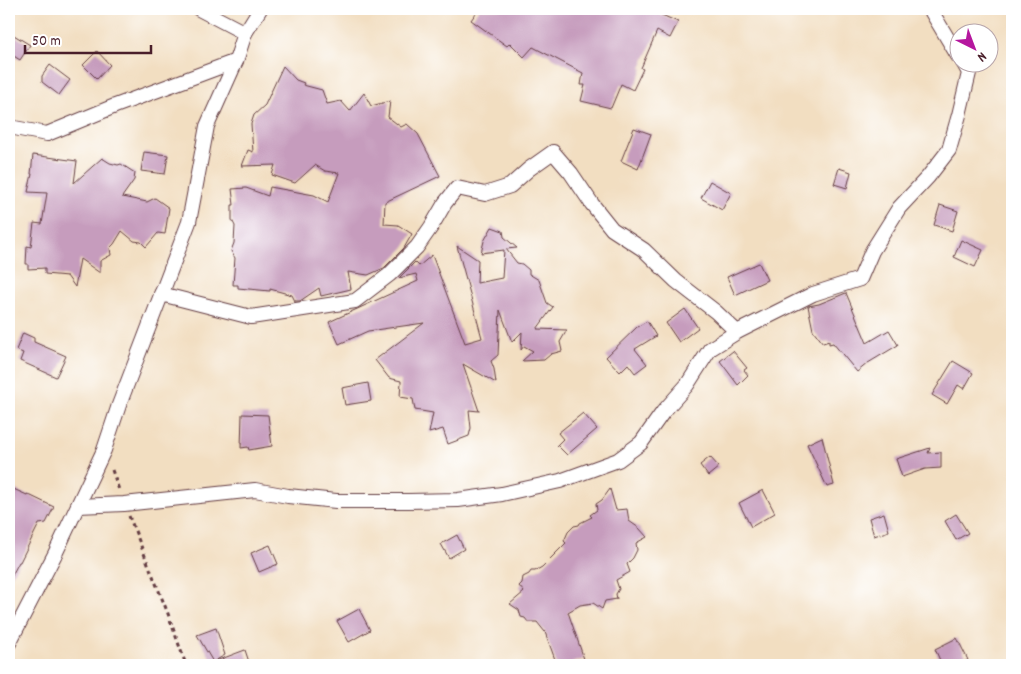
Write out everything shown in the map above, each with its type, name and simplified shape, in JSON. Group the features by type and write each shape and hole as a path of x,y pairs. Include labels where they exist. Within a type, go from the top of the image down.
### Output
{"street":[{"path":"199,9 245,33"},
{"path":"9,643 55,554 104,450 119,405 189,222 207,126 236,61 245,33 260,9"},
{"path":"930,9 948,39"},
{"path":"9,127 47,134 115,106 236,61"},
{"path":"78,506 124,504 255,490 288,496 336,501 408,502 458,500 502,494 560,481 618,460 641,443 663,412 687,385 710,350 737,332 813,294 860,279 872,251 899,208 928,177 948,150 959,115 968,72"},
{"path":"162,294 250,317 355,301 389,275 416,247 457,188 485,194 510,186 529,169 553,152 571,173 612,229 644,250 676,281 716,312 737,332"}],"path":[{"path":"104,450 168,611 186,665"}],"building":[{"path":"479,9 648,9 678,22 670,38 657,31 633,90 621,84 611,108 581,101 585,85 581,85 583,73 533,47 524,57 510,43 507,46 471,20"},
{"path":"9,32 30,45 20,60 9,53"},
{"path":"97,51 110,65 97,79 83,65"},
{"path":"50,65 70,80 59,95 42,82 42,76"},
{"path":"283,66 296,80 304,83 303,85 322,90 327,104 341,101 350,111 364,93 371,106 390,101 388,117 401,127 407,124 418,134 440,176 385,202 384,224 398,225 412,234 404,248 384,268 368,275 348,272 351,289 321,296 319,288 300,301 295,301 292,295 270,289 270,291 238,288 238,285 233,285 235,258 231,251 234,243 235,226 232,220 232,205 234,205 232,189 246,188 268,196 270,187 314,195 328,202 339,173 325,171 315,165 295,183 272,175 275,165 242,166 248,150 253,152 251,124 254,115 265,105"},
{"path":"634,128 651,134 638,169 621,161"},
{"path":"144,152 168,155 165,174 141,171"},
{"path":"33,155 77,161 74,183 102,158 110,163 121,164 135,173 134,180 122,197 147,202 155,198 169,208 165,234 158,233 146,247 141,242 134,241 122,231 110,248 111,255 100,261 100,273 80,259 75,287 67,276 45,274 45,268 28,269 28,264 26,264 27,246 31,247 34,223 42,224 47,193 28,192 32,174"},
{"path":"839,168 851,172 847,188 834,184"},
{"path":"710,181 731,193 722,210 701,198"},
{"path":"940,205 958,211 952,231 934,225"},
{"path":"492,227 503,231 504,237 517,248 506,249 517,263 522,264 529,270 529,274 539,280 547,303 553,307 537,329 567,330 560,342 562,351 551,354 544,360 522,361 533,351 524,346 521,350 522,332 512,342 500,310 498,355 491,361 496,383 463,364 479,411 469,410 471,428 469,436 448,444 443,429 429,433 433,413 415,410 413,399 400,397 401,381 389,378 375,360 424,323 368,331 339,344 329,322 418,281 416,274 399,278 415,262 419,266 432,255 465,343 482,338 457,246 478,260 477,283 502,278 504,250 481,253 484,241"},
{"path":"961,240 983,250 975,267 954,257"},
{"path":"759,263 767,280 735,295 727,277"},
{"path":"846,293 867,343 889,330 898,345 857,372 833,343 829,344 829,341 823,343 813,330 808,306 819,304"},
{"path":"685,309 698,328 679,342 666,323"},
{"path":"647,321 656,336 635,349 647,364 635,373 628,364 620,372 606,357 637,327"},
{"path":"23,333 34,338 34,342 66,356 56,377 20,361 23,353 16,350"},
{"path":"733,351 747,368 744,370 748,375 738,385 720,361"},
{"path":"953,361 973,373 964,389 958,385 947,404 932,395"},
{"path":"368,383 371,401 345,405 342,388"},
{"path":"583,413 597,429 567,455 557,445 563,439 558,433"},
{"path":"242,414 268,415 272,446 249,450 248,447 241,448"},
{"path":"822,437 834,485 827,487 807,444"},
{"path":"930,448 928,453 941,452 941,468 925,469 902,477 896,459"},
{"path":"710,457 719,467 708,476 700,465"},
{"path":"9,487 54,507 46,523 39,524 9,581"},
{"path":"610,489 616,510 627,509 629,521 647,537 636,543 637,550 627,564 630,572 616,580 619,589 616,594 617,599 605,601 602,609 593,603 580,605 568,612 584,659 566,665 557,665 545,632 537,622 528,622 525,618 521,617 519,610 510,604 524,592 519,586 522,583 523,577 531,571 542,567 566,543 564,541 568,532 574,526 592,517 590,515 597,510 596,504 602,500"},
{"path":"763,490 775,513 751,527 739,503"},
{"path":"884,513 889,531 874,536 869,518"},
{"path":"956,514 968,533 956,540 945,521"},
{"path":"457,535 464,549 449,558 441,544"},
{"path":"270,545 278,564 259,572 251,553"},
{"path":"359,609 370,630 349,642 337,621"},
{"path":"216,628 225,655 213,662 197,635"},
{"path":"957,638 968,660 957,665 942,665 935,649"},
{"path":"245,650 250,665 208,665 208,664"}]}
